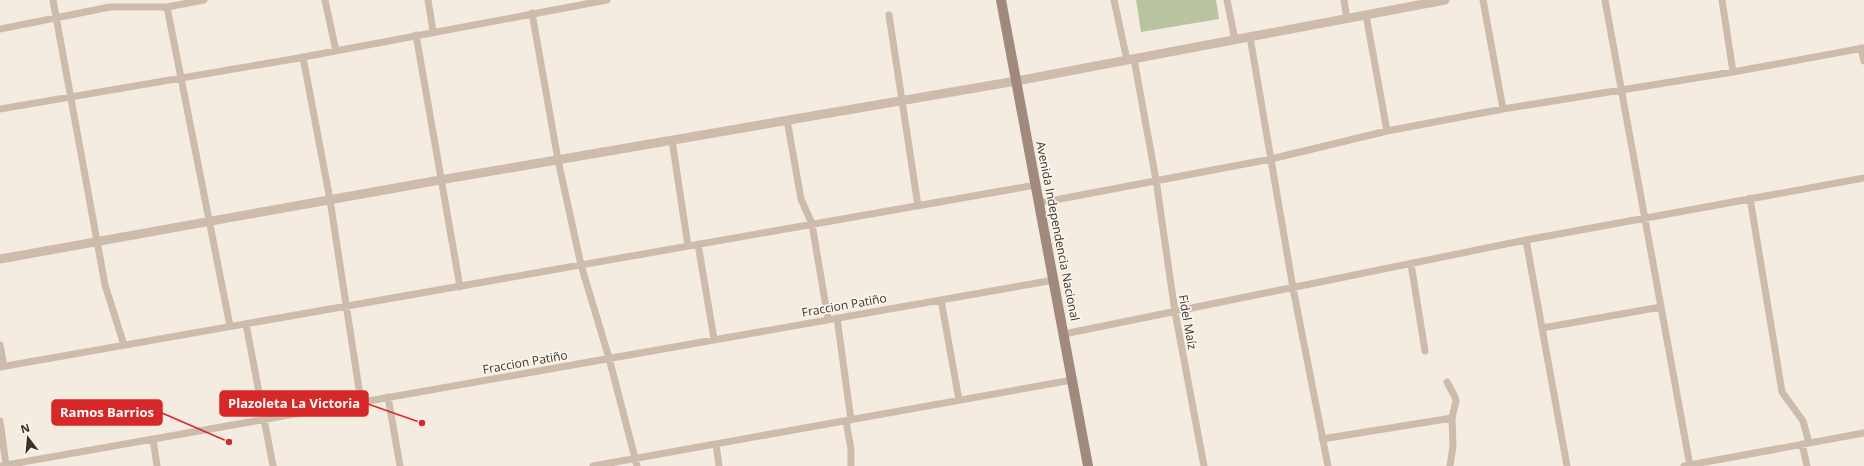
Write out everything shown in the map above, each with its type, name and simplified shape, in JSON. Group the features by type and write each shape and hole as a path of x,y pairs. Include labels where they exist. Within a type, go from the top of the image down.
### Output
{"main road":[{"name":"Avenida Independencia Nacional","path":"1001,0 1088,466"}],"street":[{"path":"52,0 98,241 105,286 124,345"},
{"path":"0,29 110,8 167,7 204,0"},
{"path":"325,0 336,51"},
{"path":"428,0 433,31"},
{"path":"0,110 336,51 532,13 580,2 607,0"},
{"name":"Fidel Maíz","path":"1114,0 1130,60 1156,180 1175,312 1204,466"},
{"path":"1227,0 1235,40"},
{"path":"1344,0 1347,18"},
{"path":"0,259 440,180 1016,81 1445,0"},
{"path":"1483,0 1503,109"},
{"path":"1605,0 1620,89 1645,217 1688,466 1864,433"},
{"path":"1722,0 1733,72"},
{"path":"167,7 208,222 230,326"},
{"path":"532,13 558,160 581,265 609,358 637,466"},
{"path":"890,15 918,206"},
{"path":"1366,15 1387,131"},
{"path":"416,35 440,180 460,286"},
{"path":"1250,37 1293,288 1328,466"},
{"path":"1039,202 1271,159 1387,131 1620,89 1733,72 1863,48 1864,61"},
{"path":"303,57 330,200 361,402"},
{"path":"787,120 801,199 812,224 828,319"},
{"path":"672,140 688,246"},
{"path":"1064,334 1526,240 1864,178"},
{"path":"0,345 2,367 1036,186"},
{"path":"1750,198 1782,392 1803,421 1807,466"},
{"path":"1526,240 1567,466"},
{"path":"698,244 714,339"},
{"path":"1411,264 1425,351"},
{"name":"Fraccion Patiño","path":"3,465 34,463 153,439 264,419 1054,280"},
{"path":"941,300 959,400"},
{"path":"1542,328 1661,307"},
{"path":"837,318 852,466"},
{"path":"246,324 273,466"},
{"path":"594,466 1072,380"},
{"path":"1447,382 1455,396 1452,418 1453,446 1450,466"},
{"path":"388,397 400,466"},
{"path":"1322,439 1452,418"},
{"path":"0,421 3,465"},
{"path":"153,439 157,466"},
{"path":"716,444 719,466"}],"green space":[{"path":"1136,0 1216,0 1219,19 1141,32"}],"place":[{"name":"Plazoleta La Victoria","path":"422,423"},
{"name":"Ramos Barrios","path":"229,442"}]}
